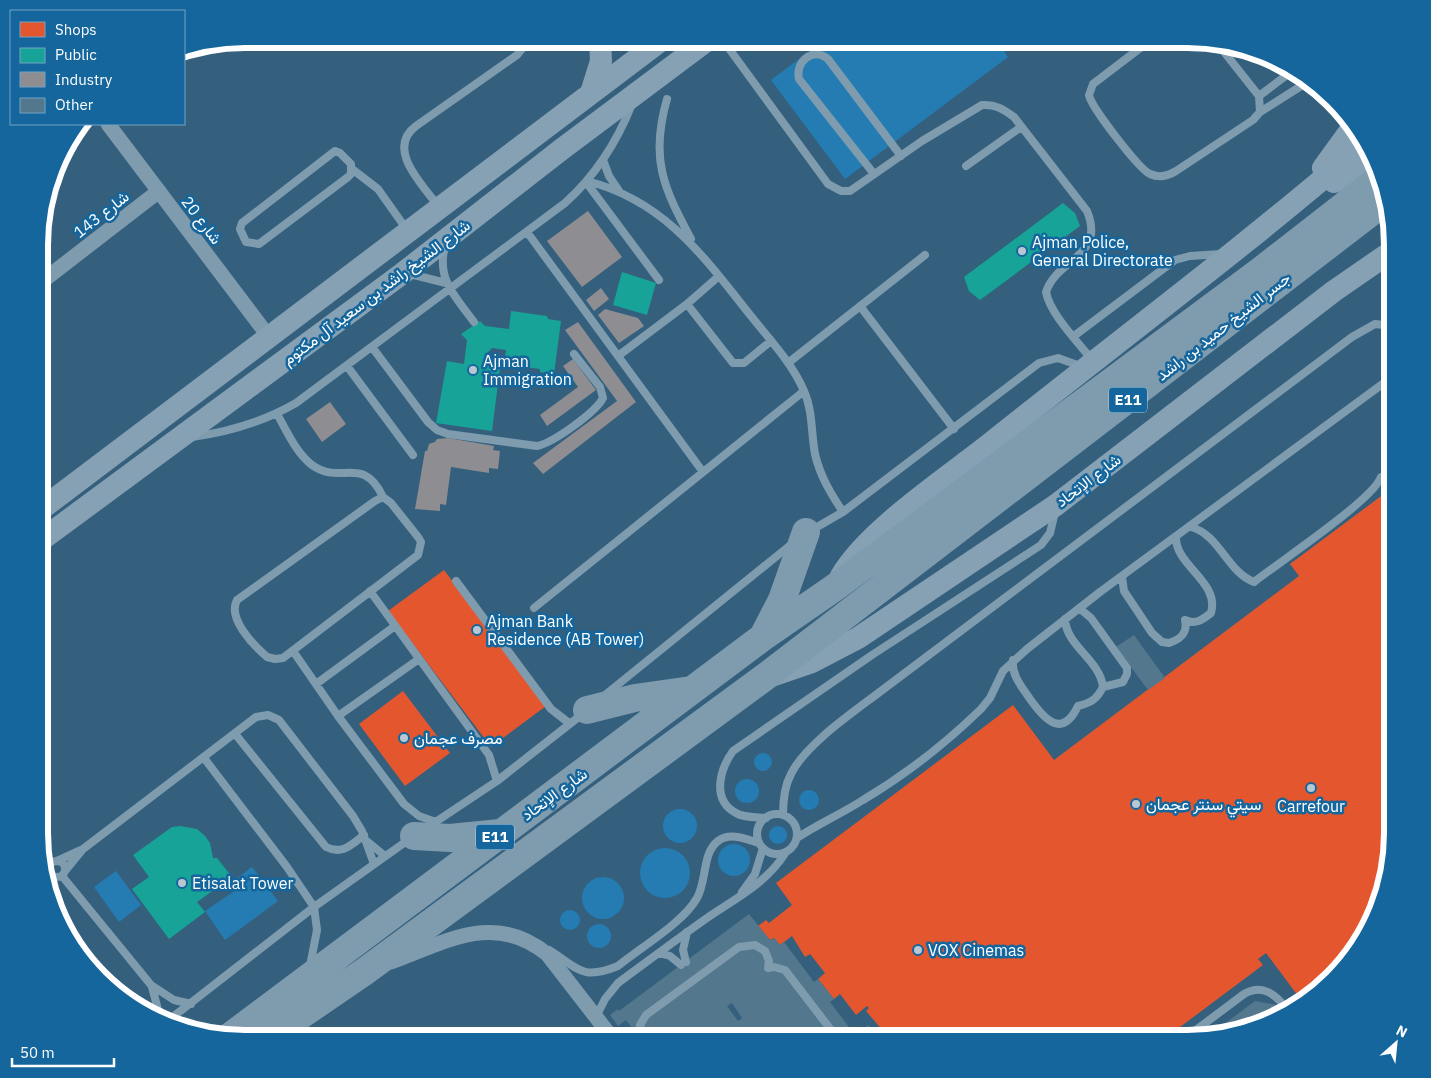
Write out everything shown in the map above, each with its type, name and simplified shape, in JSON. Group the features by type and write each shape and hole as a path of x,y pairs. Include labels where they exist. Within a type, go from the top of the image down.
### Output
{"highway":[{"name":"جسر الشيخ حميد بن راشد","path":"867,564 1259,272 1374,183"},
{"name":"جسر الشيخ حميد بن راشد","path":"873,596 1380,205"},
{"path":"763,637 782,600 806,532"},
{"name":"شارع الإتحاد","path":"239,1030 763,637 867,564"},
{"name":"شارع الإتحاد","path":"279,1030 364,972 873,596"},
{"path":"578,716 635,698 695,689"},
{"path":"414,836 450,838 501,832"}],"main road":[{"path":"591,93 601,61 600,48"},
{"name":"شارع الشيخ راشد بن سعيد آل مكتوم","path":"48,504 591,93 638,48"},
{"path":"562,149 584,121 640,73 645,60 641,48"},
{"name":"شارع الشيخ راشد بن سعيد آل مكتوم","path":"48,535 403,273 562,149 697,48"},
{"path":"1297,202 1349,133"},
{"name":"شارع الإتحاد","path":"834,588 845,569 879,532 1297,202 1359,149"},
{"path":"1297,202 1367,165"},
{"path":"1334,292 1340,280 1384,243"},
{"name":"شارع الإتحاد","path":"765,677 812,662 858,638 1056,505 1334,292 1384,257"},
{"path":"1334,292 1384,266"}],"street":[{"name":"شارع 20","path":"109,125 269,337"},
{"name":"شارع 143","path":"48,277 158,191"},
{"path":"364,972 481,932 517,935 547,954 606,1030"}],"lane":[{"path":"439,208 405,158 403,143 405,136 416,126 516,55 522,48"},
{"path":"729,48 828,184 841,191 850,191 900,156 982,105 990,104 1002,108 1014,117 1087,211 1091,222 1090,242 1085,250 1052,280 1046,292 1047,300 1074,336 1089,365"},
{"path":"1140,48 1093,84 1089,95 1096,111 1146,172 1157,176 1170,175 1253,120 1260,112 1302,85"},
{"path":"1223,51 1259,96 1260,112"},
{"path":"874,174 799,79 798,68 801,62 813,54 824,56 828,59 900,156"},
{"path":"1259,96 1287,75"},
{"path":"178,440 238,429 276,414 296,403 372,347 448,286 565,204 587,182 603,160 628,116 636,95"},
{"path":"667,99 659,136 662,174 674,210 694,246"},
{"path":"966,166 1021,127"},
{"path":"352,169 348,177 259,244 252,244 241,236 240,229 247,218 330,153 340,152 352,169 378,189 408,232"},
{"path":"603,160 609,176 619,191"},
{"path":"587,182 619,191 658,214 694,246 771,341 788,363 804,391 810,412 815,454 822,475 843,512"},
{"path":"587,182 659,280"},
{"path":"527,232 703,472"},
{"path":"448,238 443,260 448,286 474,322"},
{"path":"1074,336 1175,260 1190,256 1233,253"},
{"path":"788,363 925,255"},
{"path":"403,273 448,286"},
{"path":"618,356 687,304 719,276"},
{"path":"687,304 733,363 744,363 771,341"},
{"path":"860,306 954,429"},
{"path":"783,815 786,786 791,772 800,760 834,728 1352,337 1375,324 1384,325"},
{"path":"372,347 428,422 437,430 448,434 538,446 550,442 596,408 603,398 600,387 574,354"},
{"path":"173,1017 314,907 414,836 498,781 806,532 843,512 1039,363 1058,358 1089,365"},
{"path":"347,366 413,455"},
{"path":"596,1017 604,999 618,983 761,882 779,864 797,838 825,820 874,794 971,719 986,704 997,681 1013,660 1079,608 1384,387"},
{"path":"534,608 804,391"},
{"path":"276,414 299,452 313,466 331,472 367,475 377,484 383,497 391,503 421,542 418,555 283,658 275,659 260,652 235,618 234,605 237,600 367,506 383,497"},
{"path":"1191,526 1207,535 1241,575 1254,582 1353,508 1377,485 1381,477 1384,477"},
{"path":"797,838 792,822 783,815 774,815 766,818 736,813 727,806 721,796 721,773 733,751 872,654 1041,545 1050,533 1056,505"},
{"path":"1122,577 1124,590 1156,638 1169,643 1182,637 1186,630 1185,620 1194,622 1202,620 1211,613 1212,601 1208,590 1178,548 1176,538"},
{"path":"456,581 551,709 578,716"},
{"path":"370,591 489,755 498,781"},
{"path":"1079,608 1091,618 1127,668 1127,674 1123,682 1103,687"},
{"path":"1013,660 1012,667 1017,679 1047,720 1054,724 1063,724 1070,720 1078,706 1092,702 1099,696 1103,687 1099,670 1069,633 1065,619"},
{"path":"316,684 396,626"},
{"path":"293,651 338,716 404,804 419,816 436,822"},
{"path":"338,716 419,659"},
{"path":"57,876 83,849 262,715 274,716 279,720 352,816 365,837 374,864"},
{"path":"236,734 326,846 332,850 346,848 365,837"},
{"path":"204,758 296,880 314,907 317,930 315,947 305,980"},
{"path":"739,896 755,874 761,845 758,829 766,818"},
{"path":"533,944 550,950 572,968 582,972 606,971 618,966 689,910 703,886 710,850 718,841 730,836 761,845 770,853 786,852"},
{"path":"365,837 385,856"},
{"path":"50,865 83,849"},
{"path":"57,876 64,866 58,861"},
{"path":"57,876 151,985 174,1000 192,1004"},
{"path":"659,953 683,963 682,950 688,932"},
{"path":"641,1030 640,1025 646,1016 739,947 750,944 760,947 768,956 768,968 774,967 785,970 831,1030"},
{"path":"151,985 159,1011"},
{"path":"1196,1030 1244,994 1254,990 1265,990 1275,995 1284,1005"}],"shaded area":[{"path":"814,48 1002,48 1008,57 845,179 771,80"},
{"path":"763,753 769,756 772,762 769,768 763,771 757,768 754,762 757,756"},
{"path":"747,779 756,782 759,791 756,800 747,803 738,800 735,791 738,782"},
{"path":"809,790 816,793 819,800 816,807 809,810 802,807 799,800 802,793"},
{"path":"680,809 692,814 697,826 692,838 680,843 668,838 663,826 668,814"},
{"path":"778,826 784,829 787,835 784,841 778,844 772,841 769,835 772,829"},
{"path":"734,844 745,849 750,860 745,871 734,876 723,871 718,860 723,849"},
{"path":"660,848 670,848 683,855 690,868 690,878 683,891 670,898 660,898 651,894 644,887 640,878 640,868 644,859 651,852"},
{"path":"252,867 278,901 225,940 205,911 242,886 236,879"},
{"path":"116,871 141,905 119,922 94,887"},
{"path":"603,877 618,883 624,898 618,913 603,919 588,913 582,898 588,883"},
{"path":"570,910 577,913 580,920 577,927 570,930 563,927 560,920 563,913"},
{"path":"599,924 608,927 611,936 608,945 599,948 590,945 587,936 590,927"}],"building: Shops":[{"name":"سيتي سنتر عجمان","path":"1384,494 1384,834 1382,860 1377,885 1369,909 1357,932 1335,964 1307,990 1298,996 1266,953 1258,959 1263,965 1176,1030 882,1030 866,1011 869,1008 867,1006 856,1015 840,994 834,999 818,979 825,973 810,954 805,957 792,936 780,945 774,938 770,940 758,926 766,920 769,923 792,905 776,883 1013,705 1054,760 1299,576 1290,564"},
{"path":"444,570 546,706 491,747 388,611"},
{"name":"مصرف عجمان","path":"403,691 450,753 405,786 359,724"}],"building: Public":[{"name":"Ajman Police, General Directorate","path":"1063,203 1075,213 1080,226 980,300 969,291 964,277"},
{"path":"622,272 656,283 647,315 613,305"},
{"name":"Ajman Immigration","path":"511,311 547,316 548,319 561,321 554,374 540,372 540,369 504,364 506,350 492,348 488,352 486,365 500,368 492,431 436,423 447,361 464,364 467,340 461,334 480,321 485,326 509,329"},
{"name":"Etisalat Tower","path":"180,826 197,829 205,836 210,843 213,858 217,858 232,877 197,902 205,912 169,939 132,889 149,877 133,855 172,827"}],"building: Industry":[{"path":"588,211 622,257 582,287 547,241"},
{"path":"601,288 609,299 594,311 586,300"},
{"path":"605,309 638,318 644,326 619,343 598,315"},
{"path":"578,322 636,402 543,474 533,463 617,401 565,330"},
{"path":"573,359 596,390 547,426 540,415 578,387 563,366"},
{"path":"330,402 346,424 322,442 306,419"},
{"path":"448,438 494,446 493,450 500,451 498,469 489,468 489,473 451,467 446,505 440,504 440,511 415,509 425,451 427,451 429,444 437,439"}],"building: Other":[{"path":"1134,635 1165,678 1148,690 1116,647"},
{"path":"749,914 770,940 774,938 780,945 784,942 814,982 818,979 834,999 830,1002 851,1030 633,1030 626,1020 618,1026 610,1015 618,1009 619,1011","holes":["732,1003 742,1018 738,1021 727,1006"]},
{"path":"1255,1001 1278,1005 1280,1007 1262,1016 1219,1028"},
{"path":"868,1025 872,1030 862,1030"}],"place":[{"name":"Ajman Police, General Directorate","path":"1022,251"},
{"name":"Ajman Immigration","path":"473,370"},
{"name":"Ajman Bank Residence (AB Tower)","path":"477,630"},
{"name":"مصرف عجمان","path":"404,738"},
{"name":"Carrefour","path":"1311,788"},
{"name":"سيتي سنتر عجمان","path":"1136,804"},
{"name":"Etisalat Tower","path":"182,883"},
{"name":"VOX Cinemas","path":"918,950"}]}
